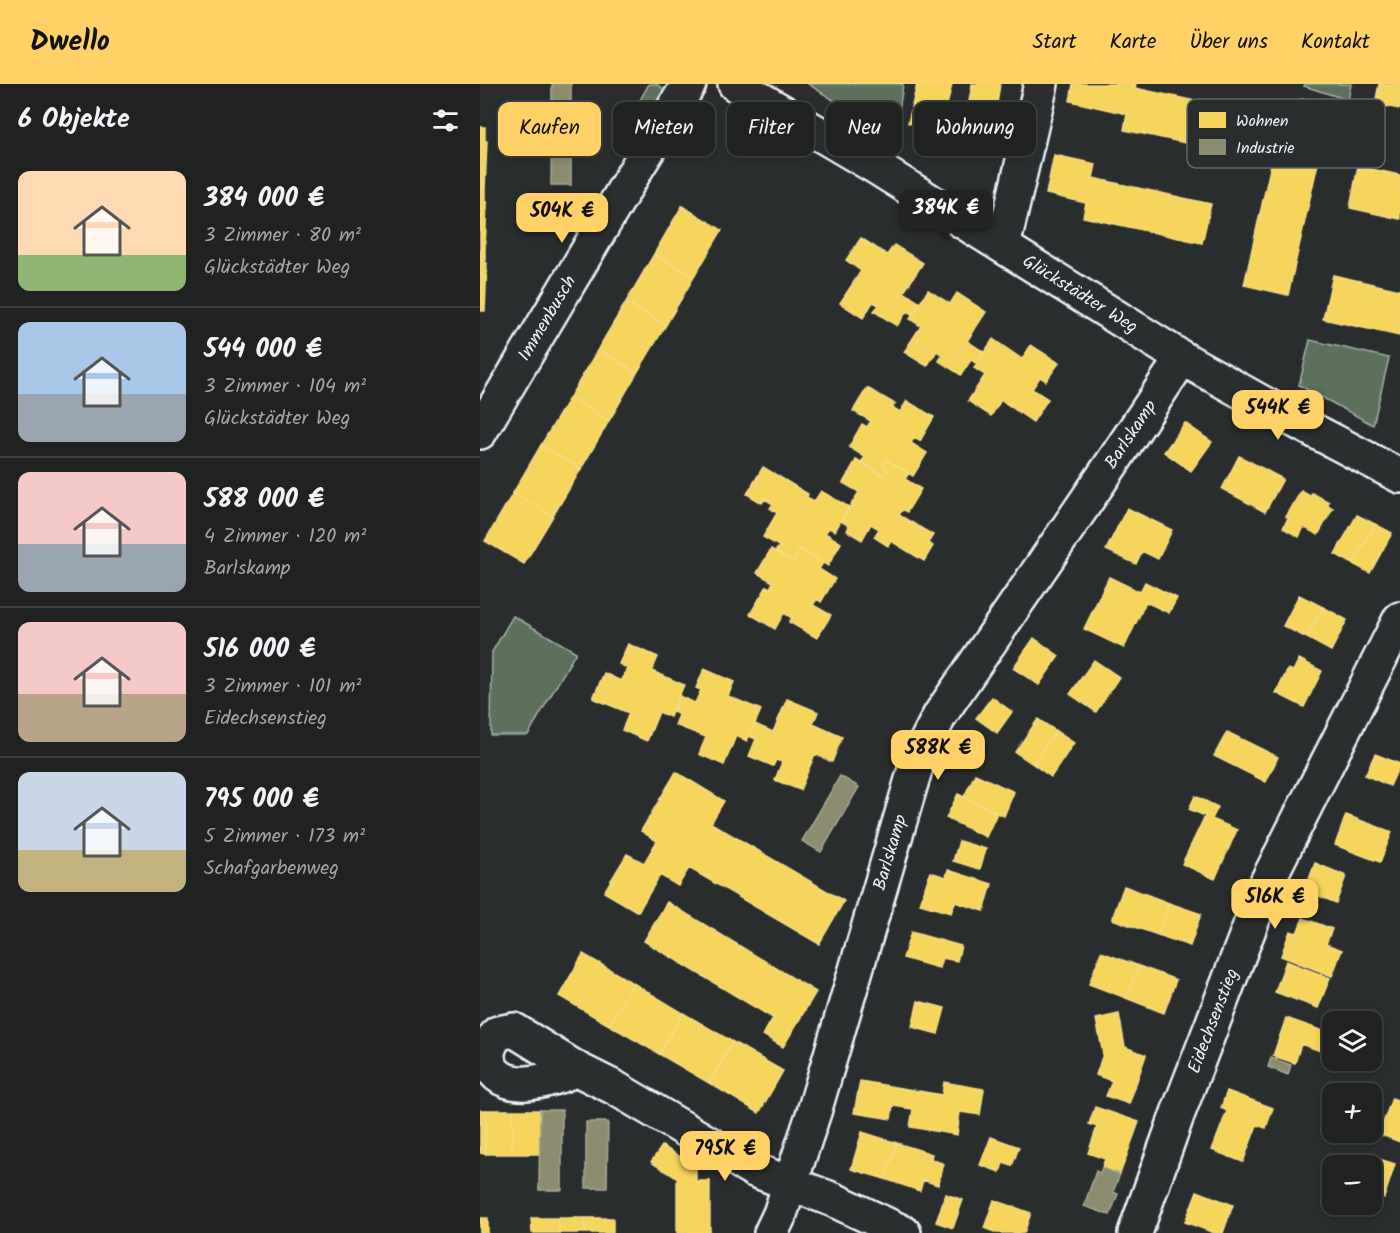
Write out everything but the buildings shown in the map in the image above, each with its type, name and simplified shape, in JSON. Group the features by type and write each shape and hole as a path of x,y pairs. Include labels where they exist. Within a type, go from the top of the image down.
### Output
{"street":[{"name":"Immenbusch","path":"480,432 689,84"},
{"name":"Glückstädter Weg","path":"735,84 874,166 1182,358 1284,416 1400,476"},
{"path":"1003,246 1041,84"},
{"name":"Barlskamp","path":"771,1233 780,1214 814,1112 919,756 928,735 939,715 1108,470 1182,358"},
{"name":"Eidechsenstieg","path":"1135,1233 1178,1113 1267,882 1400,619"},
{"path":"578,1069 615,1088 754,1170 834,1200 904,1233"}],"green space":[{"path":"649,84 656,84 663,88 660,102 639,102"},
{"path":"808,84 903,84 900,102 836,102"},
{"path":"1305,84 1351,84 1348,99 1304,86"},
{"path":"1310,340 1389,358 1373,425 1299,385"},
{"path":"513,616 576,652 528,735 491,735 492,652"}]}
